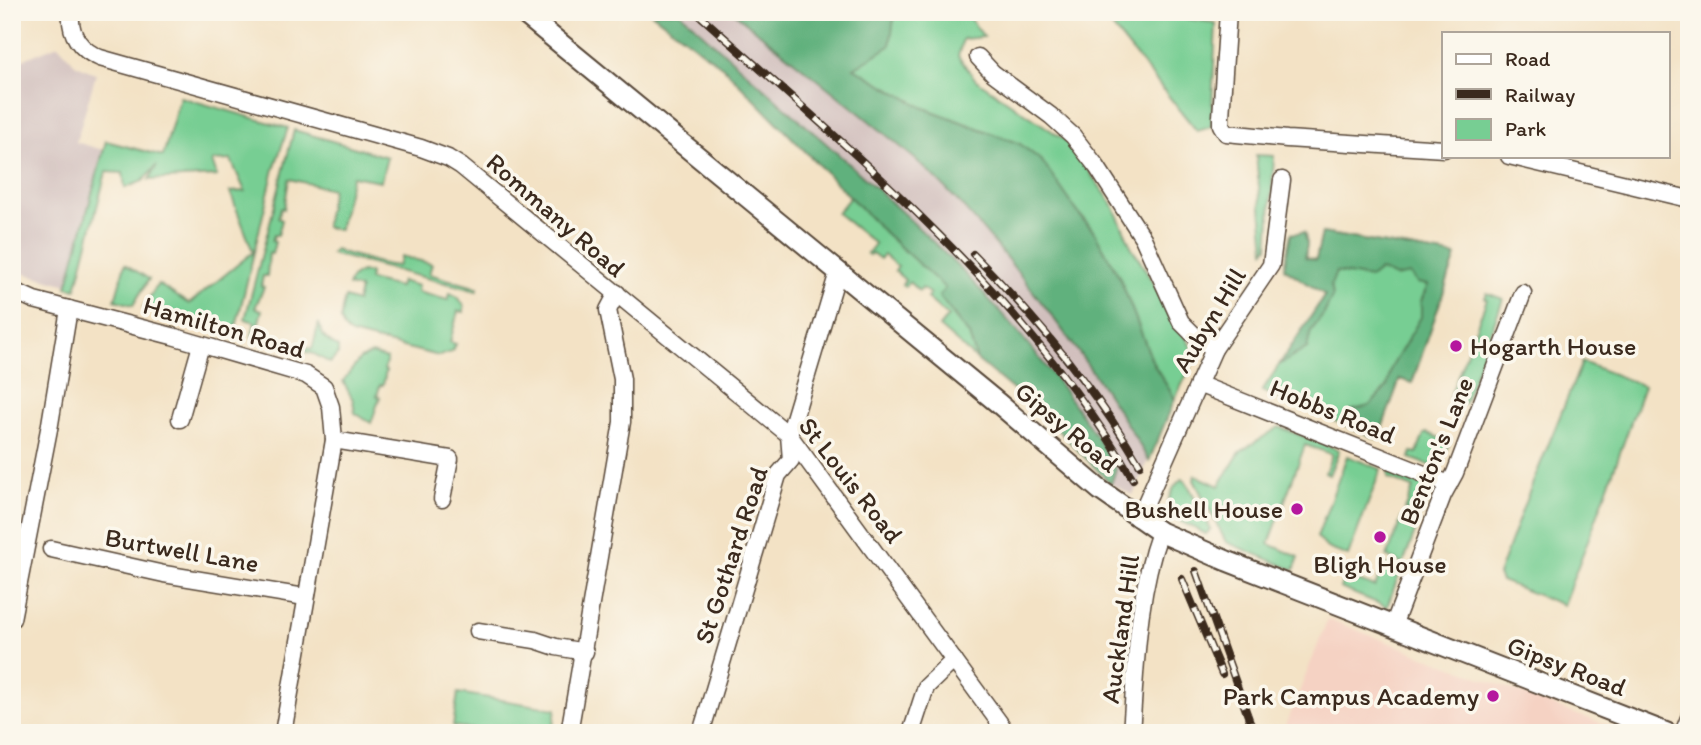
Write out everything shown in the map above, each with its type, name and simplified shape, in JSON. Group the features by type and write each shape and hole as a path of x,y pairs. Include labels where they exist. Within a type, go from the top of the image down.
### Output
{"street":[{"name":"Rommany Road","path":"71,12 74,37 84,49 100,58 421,148 448,158 617,293 608,310 622,379 622,422 585,652 569,733"},
{"name":"Gipsy Road","path":"522,12 1100,490 1160,532 1227,561 1667,733"},
{"path":"1228,12 1221,117 1223,130 1230,134 1287,139 1442,149"},
{"path":"978,57 1051,116 1081,146 1126,209 1143,238 1181,322 1214,349"},
{"path":"1518,158 1689,198"},
{"name":"Aubyn Hill","path":"1137,517 1144,507 1214,349 1271,265 1282,180"},
{"name":"St Gothard Road","path":"701,733 778,475 791,460 789,435 838,272"},
{"name":"Hamilton Road","path":"12,290 34,300 306,375 324,387 331,407 334,440 283,733"},
{"name":"St Louis Road","path":"617,293 789,435 1007,733"},
{"name":"Benton's Lane","path":"1393,626 1455,473 1523,293"},
{"path":"12,619 18,547 50,424 69,309"},
{"path":"180,419 201,345"},
{"name":"Hobbs Road","path":"1198,384 1449,484"},
{"path":"334,440 450,459 442,499"},
{"name":"Auckland Hill","path":"1131,733 1146,584 1160,532"},
{"name":"Burtwell Lane","path":"51,549 164,574 305,597"},
{"path":"478,631 535,640 585,652"},
{"path":"911,733 926,687 954,660"},
{"path":"1683,733 1689,718"}],"shaded area":[{"path":"650,12 756,12 1119,276 1153,363 1175,399 1133,495 1111,484 1041,413 977,360 969,335 945,288 885,233 723,67"},
{"path":"58,45 75,64 96,74 76,142 103,150 68,285 12,270 12,64"},
{"path":"1328,619 1575,714 1631,733 1283,733"}],"green space":[{"path":"650,12 680,12 930,238 977,286 1021,336 1091,428 1116,469 1111,484 1041,413 977,360 969,335 939,296 945,288 885,233 723,67"},
{"path":"733,12 895,12 890,46 854,68 924,108 1020,144 1042,161 1093,230 1119,276 1153,363 1175,399 1149,461 1065,333 952,195 893,140"},
{"path":"756,12 965,12 984,37 963,39 958,56 976,80 1065,140 1112,203 1131,246 1192,348 1193,362 1175,399 1153,363 1119,276 1093,230 1020,144 924,108"},
{"path":"1100,12 1143,12 1216,23 1211,127 1197,131"},
{"path":"180,97 288,128 274,169 235,331 143,308 158,284 189,304 253,252 230,192 245,191 231,160 212,161 217,176 149,180 157,165 143,181 125,188 123,173 106,172 76,289 67,287 106,141 163,156"},
{"path":"294,130 387,157 381,181 352,176 339,230 325,227 332,189 289,179 284,209 281,208 278,218 282,220 278,235 274,235 272,241 275,242 272,254 269,253 267,276 263,276 261,286 264,287 255,308 262,310 256,334 312,349 319,323 325,338 338,347 338,354 330,363 314,354 252,337 255,322 245,319"},
{"path":"1256,155 1274,156 1268,247 1265,250"},
{"path":"850,197 946,288 953,315 969,335 977,360 939,327 948,316 927,298 930,294 922,288 919,291 909,282 905,287 902,285 905,280 895,271 898,267 884,255 880,259 872,253 867,254 875,244 837,213"},
{"path":"1304,232 1307,243 1305,257 1316,260 1322,233 1456,256 1412,383 1400,379 1378,439 1262,391 1325,295 1284,268 1291,234"},
{"path":"1304,232 1307,243 1305,257 1316,260 1322,233 1456,256 1412,383 1400,379 1378,439 1345,425 1349,411 1369,406 1387,387 1391,368 1421,317 1421,301 1428,285 1417,283 1410,274 1395,277 1380,270 1370,278 1336,272 1331,285 1333,295 1324,314 1311,331 1307,348 1279,365 1325,295 1284,268 1291,234"},
{"path":"334,250 383,264 398,266 401,256 432,264 429,274 478,288 477,291 331,254"},
{"path":"125,264 149,279 133,305 115,300"},
{"path":"362,272 370,273 369,280 399,287 401,281 418,286 417,292 448,300 450,293 458,297 464,306 464,312 458,311 450,342 456,344 452,352 439,356 351,334 346,330 341,323 345,298 357,302 360,289 348,286 353,277"},
{"path":"1487,293 1503,299 1464,404 1449,399"},
{"path":"372,354 387,359 383,385 380,385 377,396 380,397 371,423 355,413 353,400 343,381 360,359"},
{"path":"1582,362 1644,386 1563,605 1501,581 1498,575"},
{"path":"1279,427 1339,450 1329,475 1325,473 1332,454 1305,445 1269,544 1299,557 1294,570 1226,542 1194,480 1195,475 1219,486 1240,452"},
{"path":"1424,434 1450,442 1439,469 1410,458 1412,452 1417,453"},
{"path":"1347,456 1381,469 1348,556 1327,548 1317,537"},
{"path":"1388,471 1432,489 1421,516 1405,510 1413,488 1388,478"},
{"path":"1182,479 1187,483 1211,529 1206,534 1174,518 1168,512 1171,494"},
{"path":"1402,517 1418,524 1403,564 1387,557"},
{"path":"1384,564 1400,572 1387,607 1340,588 1345,576 1375,587"},
{"path":"458,693 556,709 552,733 494,733 453,726"}],"railway":[{"path":"696,12 875,173 989,287 1041,347 1089,411 1133,479"},
{"path":"973,254 1020,303 1084,381 1140,465"},
{"path":"1196,571 1254,733"},
{"path":"1182,579 1222,674"}],"place":[{"name":"Hogarth House","path":"1456,346"},
{"name":"Bushell House","path":"1297,509"},
{"name":"Bligh House","path":"1380,537"},
{"name":"Park Campus Academy","path":"1493,696"}]}
